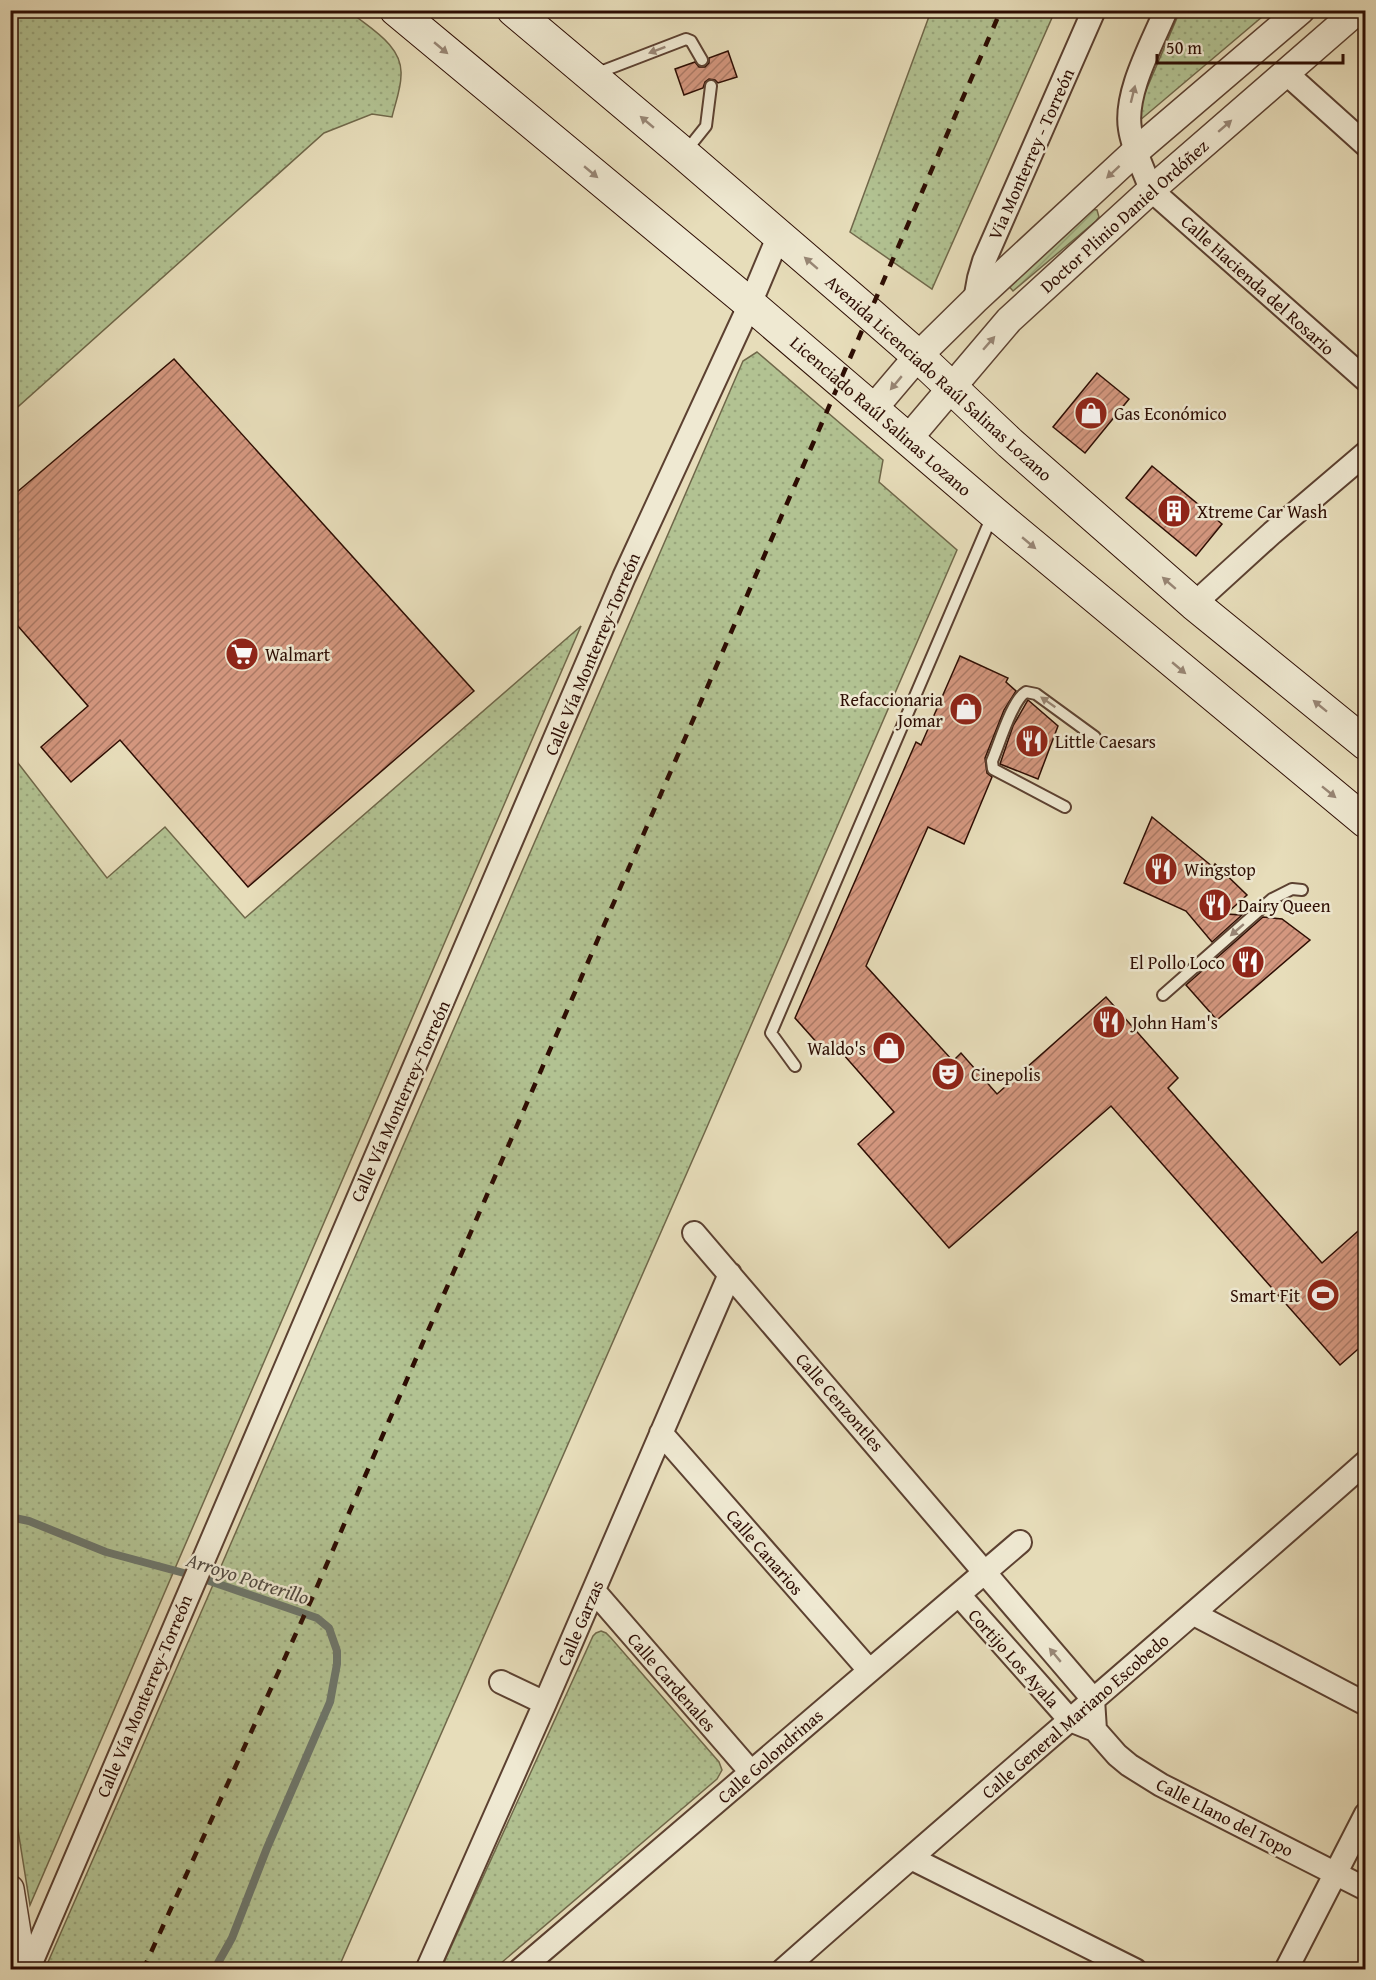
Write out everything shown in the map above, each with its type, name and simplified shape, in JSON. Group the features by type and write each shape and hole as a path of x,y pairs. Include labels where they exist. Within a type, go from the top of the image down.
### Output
{"main road":[{"name":"Licenciado Raúl Salinas Lozano","path":"396,10 750,304 993,513 1365,822"},
{"name":"Avenida Licenciado Raúl Salinas Lozano","path":"513,10 918,356 1010,444 1194,604 1365,744"}],"street":[{"name":"Via Monterrey - Torreón","path":"975,300 984,261 1094,10"},
{"path":"1151,190 1130,130 1129,112 1133,89 1166,10"},
{"path":"873,409 918,356 975,300 1136,151 1301,10"},
{"name":"Doctor Plinio Daniel Ordóñez","path":"908,439 1009,320 1151,190 1358,10"},
{"path":"1286,73 1365,145"},
{"name":"Calle Hacienda del Rosario","path":"1151,190 1365,380"},
{"name":"Calle Vía Monterrey-Torreón","path":"28,1970 624,577 750,304 779,235"},
{"path":"1194,604 1272,532 1365,453"},
{"name":"Calle Cenzontles","path":"694,1233 985,1572"},
{"name":"Calle Garzas","path":"427,1970 594,1591 730,1274"},
{"name":"Calle Canarios","path":"661,1433 870,1670"},
{"name":"Calle General Mariano Escobedo","path":"786,1969 1365,1462"},
{"name":"Calle Golondrinas","path":"520,1970 1020,1542"},
{"name":"Cortijo Los Ayala","path":"985,1572 1093,1699"},
{"name":"Calle Cardenales","path":"594,1591 751,1772"},
{"name":"Cortijo Los Ayala","path":"959,1595 1070,1720"},
{"path":"1194,1614 1365,1704"},
{"path":"501,1682 545,1703"},
{"path":"1093,1699 1095,1730"},
{"name":"Calle Llano del Topo","path":"1070,1720 1095,1730 1123,1760 1161,1785 1365,1888"},
{"path":"1286,1970 1365,1814"},
{"path":"911,1858 1135,1970"},
{"path":"10,1889 23,1970"}],"lane":[{"path":"590,76 686,39 691,41 702,60"},
{"path":"684,154 706,126 711,86"},
{"path":"795,1066 771,1033 993,513"},
{"path":"1065,807 993,769 992,761 1016,704 1026,692 1036,694 1095,737"},
{"path":"1163,995 1272,899 1292,889 1302,890"}],"green space":[{"path":"11,10 349,11 391,46 397,55 401,75 392,117 372,114 324,133 11,413"},
{"path":"931,11 1055,11 932,289 850,232"},
{"path":"1180,11 1269,11 1139,121 1135,116"},
{"path":"1091,209 1097,210 1099,217 1096,221 1013,291 1007,284"},
{"path":"757,352 883,460 879,482 957,550 338,1969 45,1969 743,361"},
{"path":"581,626 30,1905 10,1780 11,754 107,878 165,827 245,918"},
{"path":"601,1631 611,1638 719,1762 722,1770 717,1779 494,1969 441,1969 593,1636"}],"building":[{"path":"728,51 737,77 718,83 709,79 703,88 684,95 675,69 695,62 699,67 705,67 709,63 709,58"},
{"name":"Walmart","path":"174,359 474,691 248,887 120,740 71,782 41,747 88,706 10,617 10,498"},
{"name":"Gas Económico","path":"1097,373 1129,399 1085,453 1053,427"},
{"name":"Xtreme Car Wash","path":"1152,466 1222,524 1196,556 1126,498"},
{"path":"960,656 1008,678 1006,682 1016,691 1004,710 985,758 987,773 992,777 964,844 928,827 866,966 953,1061 961,1053 997,1094 1106,997 1178,1078 1168,1088 1322,1263 1365,1225 1365,1343 1340,1365 1111,1106 949,1248 858,1144 894,1112 836,1046 827,1054 795,1018 916,742 921,745"},
{"name":"Little Caesars","path":"1028,700 1058,726 1038,779 1000,764 1013,726"},
{"path":"1152,817 1213,867 1215,864 1247,895 1226,914 1242,915 1212,942 1186,911 1124,883"},
{"name":"El Pollo Loco","path":"1263,917 1282,919 1310,940 1217,1020 1186,985"}],"waterway":[{"name":"Arroyo Potrerillo","path":"10,1517 29,1521 106,1552 195,1576 317,1618 329,1628 337,1651 330,1702 267,1848 232,1938 214,1970"}],"railway":[{"path":"143,1970 313,1596 1001,10"}],"place":[{"name":"Gas Económico","path":"1091,413"},
{"name":"Xtreme Car Wash","path":"1174,511"},
{"name":"Walmart","path":"242,654"},
{"name":"Refaccionaria Jomar","path":"966,709"},
{"name":"Little Caesars","path":"1032,741"},
{"name":"Wingstop","path":"1161,869"},
{"name":"Dairy Queen","path":"1215,905"},
{"name":"El Pollo Loco","path":"1248,962"},
{"name":"John Ham's","path":"1109,1022"},
{"name":"Waldo's","path":"889,1048"},
{"name":"Cinepolis","path":"948,1074"},
{"name":"Smart Fit","path":"1323,1295"}]}
